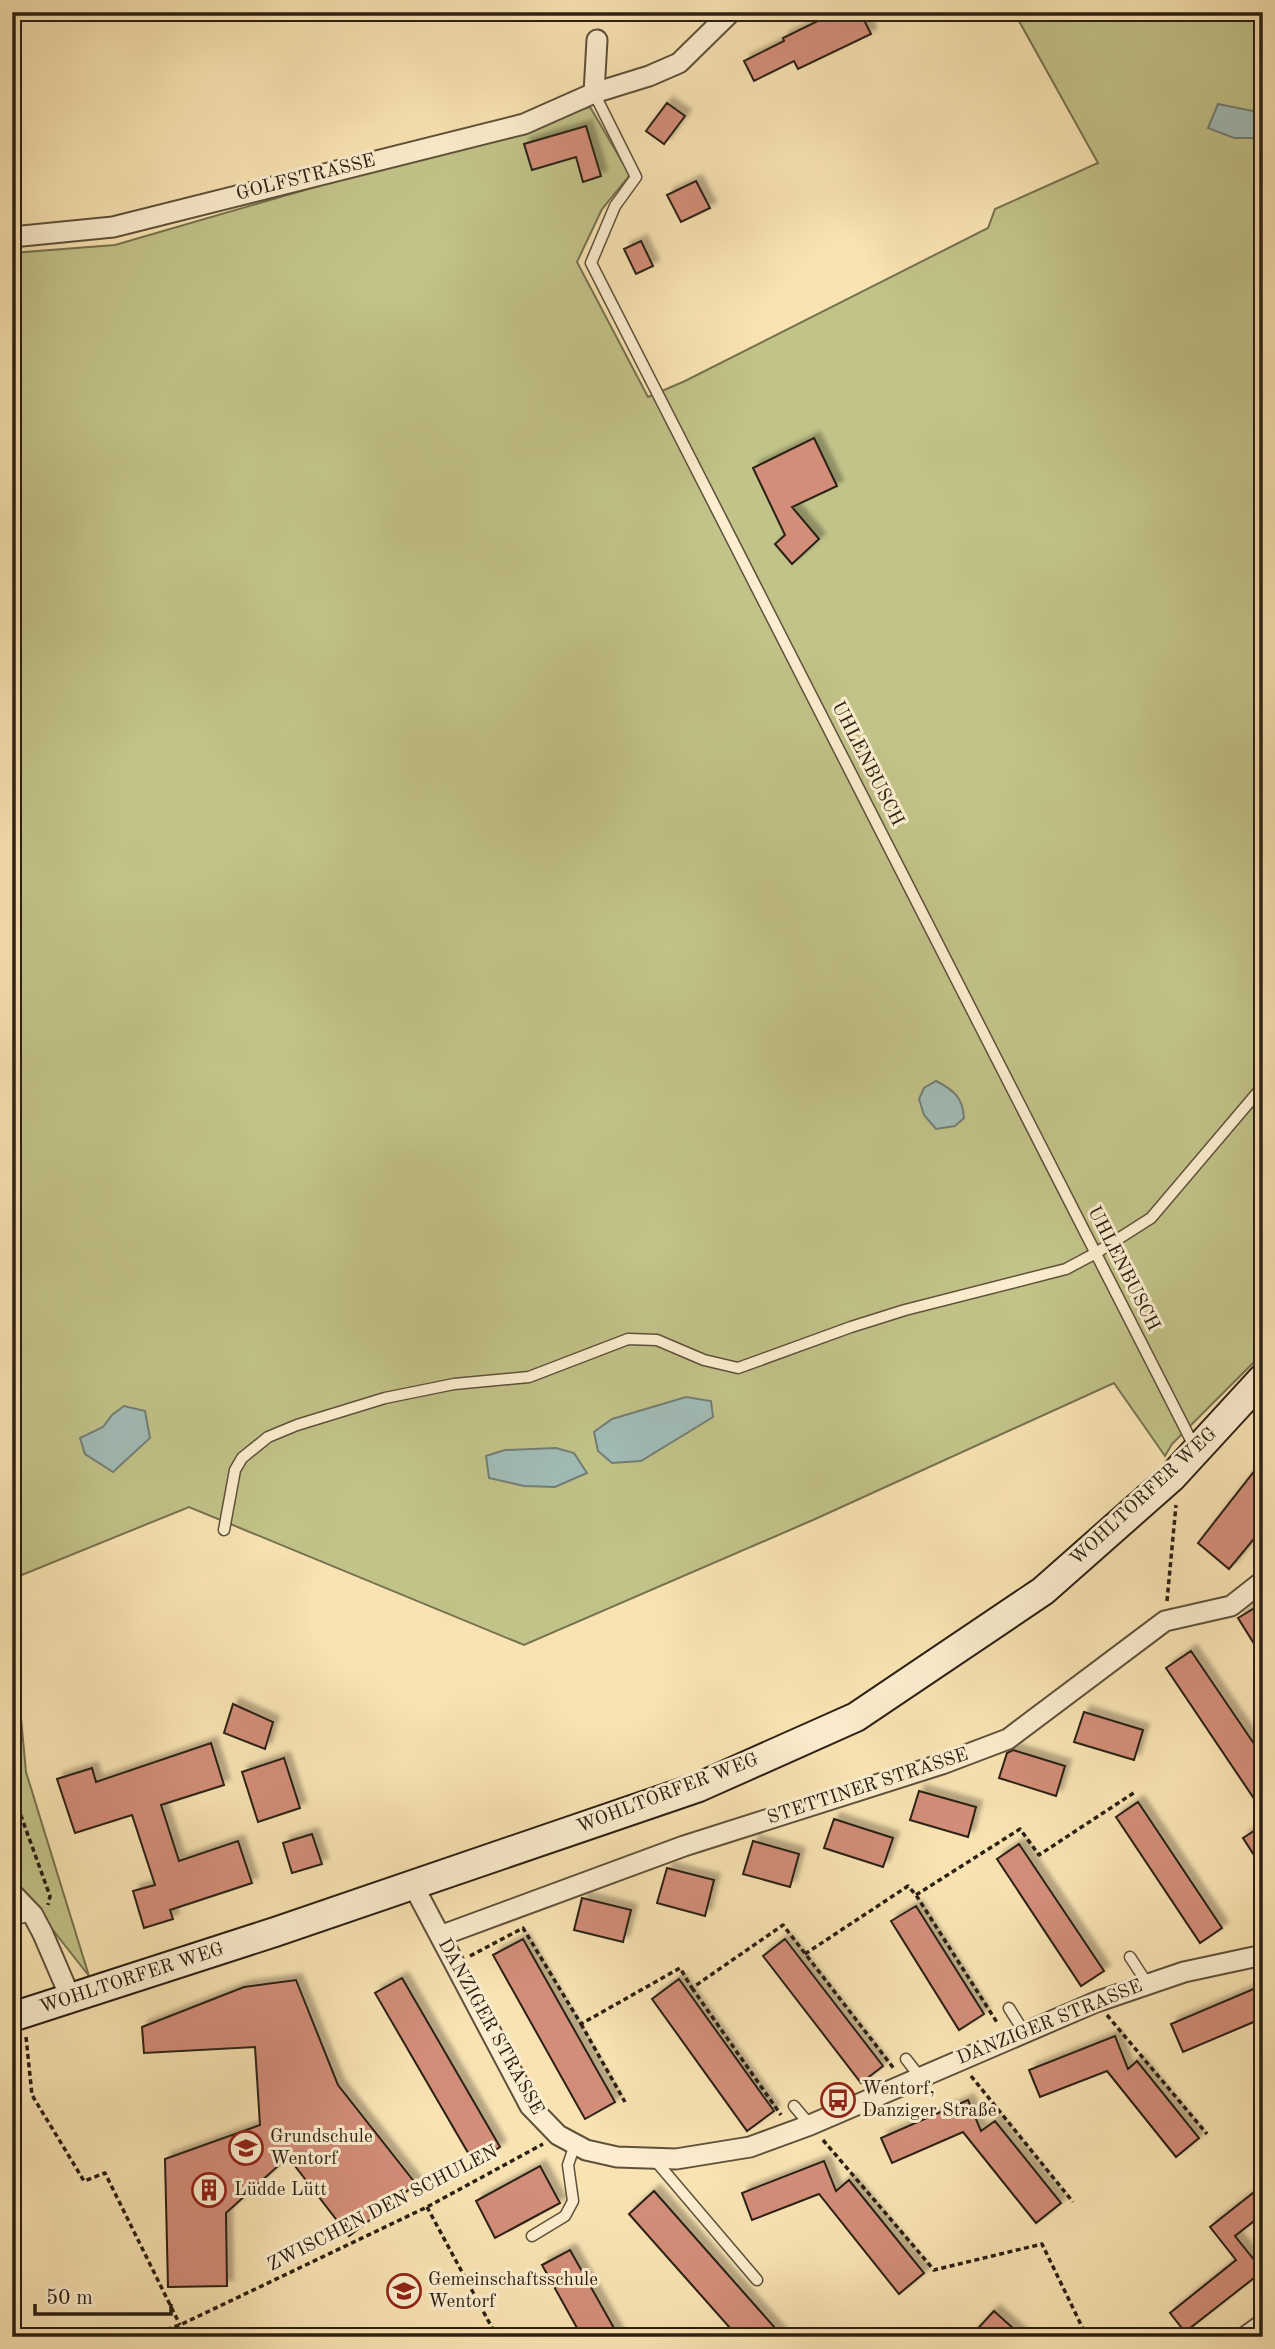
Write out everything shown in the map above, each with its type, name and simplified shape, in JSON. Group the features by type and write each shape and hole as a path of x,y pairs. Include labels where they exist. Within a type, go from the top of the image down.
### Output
{"main road":[{"name":"WOHLTORFER WEG","path":"19,2027 71,1998 699,1787 856,1717 1043,1591 1196,1452 1263,1378"}],"street":[{"name":"GOLFSTRASSE","path":"12,237 113,227 524,124 594,93 679,64 731,12"},
{"path":"594,93 597,40"},
{"name":"STETTINER STRASSE","path":"440,1936 684,1846 942,1764 1008,1739 1165,1621 1231,1606 1263,1581"},
{"name":"DANZIGER STRASSE","path":"413,1885 530,2106 547,2126 566,2140 586,2150 617,2157 676,2159 750,2147 801,2128 1096,2002 1147,1983 1260,1952"},
{"path":"12,1892 33,1915 71,1998"},
{"path":"1245,2337 1263,2324"}],"lane":[{"name":"UHLENBUSCH","path":"594,93 636,177 615,206 591,263 1196,1452"},
{"path":"224,1530 235,1470 242,1458 268,1437 297,1425 385,1398 454,1384 529,1377 628,1339 657,1339 704,1360 738,1367 872,1320 1066,1269 1151,1218 1263,1086"},
{"path":"12,1920 33,1915"},
{"path":"1130,1957 1147,1983"},
{"path":"1009,2008 1016,2036"},
{"path":"906,2059 912,2080"},
{"path":"794,2106 801,2128"},
{"path":"532,2236 565,2216 573,2201 566,2140"},
{"path":"653,2158 757,2280"}],"path":[{"path":"1165,1621 1177,1497"},
{"path":"12,1791 50,1896 43,1934"},
{"path":"916,1895 1020,1829 1039,1855 1135,1791"},
{"path":"805,1954 908,1886 1016,2036"},
{"path":"692,1988 783,1925 912,2080"},
{"path":"455,1964 523,1928 625,2102"},
{"path":"581,2024 680,1968 692,1988 801,2128 934,2270 1042,2244 1087,2337"},
{"path":"1096,2002 1207,2134"},
{"path":"19,2027 32,2095 84,2181 105,2173 180,2325"},
{"path":"958,2060 1073,2202"},
{"name":"ZWISCHEN DEN SCHULEN","path":"142,2337 180,2325 566,2140"},
{"path":"427,2207 497,2337"}],"green space":[{"path":"1014,12 1263,12 1263,1353 1172,1444 1165,1456 1114,1383 813,1520 524,1645 189,1507 12,1579 12,253 115,245 590,107 630,175 602,209 577,262 648,397 685,381 988,228 995,209 1098,163"},
{"path":"12,1620 26,1772 89,1976 12,1878"}],"water":[{"path":"1218,104 1263,113 1263,138 1234,138 1208,128"},
{"path":"936,1081 953,1091 962,1105 964,1118 955,1126 936,1129 924,1115 919,1099 924,1088"},
{"path":"686,1397 711,1401 713,1417 641,1461 612,1463 598,1451 594,1432 612,1419"},
{"path":"124,1406 145,1411 150,1438 113,1472 85,1454 80,1438 103,1427 112,1415"},
{"path":"556,1448 574,1453 587,1473 555,1487 524,1486 489,1478 486,1456 505,1450"}],"building":[{"path":"836,12 860,12 871,34 798,69 794,61 754,81 744,61"},
{"path":"667,103 685,116 664,144 646,131"},
{"path":"586,126 601,176 583,182 576,157 532,170 524,144"},
{"path":"696,181 710,208 681,222 667,195"},
{"path":"641,241 653,266 636,274 624,249"},
{"path":"814,438 837,486 792,507 819,539 792,564 775,544 785,535 753,468"},
{"path":"1263,1460 1263,1528 1229,1569 1198,1543"},
{"path":"1263,1603 1263,1658 1238,1618"},
{"path":"1191,1651 1263,1757 1263,1812 1166,1668"},
{"path":"233,1704 273,1722 265,1749 224,1733"},
{"path":"1084,1712 1143,1730 1134,1760 1074,1742"},
{"path":"211,1743 224,1785 161,1805 179,1861 238,1841 252,1883 170,1910 173,1919 144,1928 133,1891 155,1885 132,1815 75,1833 57,1779 92,1768 96,1782"},
{"path":"1013,1750 1065,1766 1056,1796 999,1778 1007,1753"},
{"path":"284,1758 300,1808 258,1822 242,1772"},
{"path":"919,1791 976,1807 968,1837 910,1820"},
{"path":"1138,1802 1222,1928 1200,1943 1116,1817"},
{"path":"834,1819 893,1838 883,1867 824,1848"},
{"path":"1263,1825 1263,1869 1243,1838"},
{"path":"312,1834 322,1864 292,1873 283,1843"},
{"path":"753,1841 799,1854 790,1887 743,1874"},
{"path":"1019,1844 1104,1971 1081,1986 997,1859"},
{"path":"667,1868 714,1880 705,1916 657,1903"},
{"path":"582,1898 631,1910 623,1942 574,1930"},
{"path":"916,1906 984,2014 959,2030 891,1921"},
{"path":"523,1939 615,2102 585,2119 493,1955"},
{"path":"785,1939 883,2066 861,2083 763,1956"},
{"path":"402,1978 500,2147 474,2163 375,1993"},
{"path":"679,1979 774,2111 747,2131 652,1999"},
{"path":"296,1980 338,2085 416,2184 349,2236 288,2157 226,2213 227,2286 168,2287 165,2159 260,2125 255,2047 144,2053 142,2027 244,1987"},
{"path":"1263,1985 1263,2018 1183,2052 1171,2024"},
{"path":"1115,2036 1128,2069 1137,2061 1199,2138 1176,2157 1107,2071 1040,2097 1029,2070"},
{"path":"968,2100 981,2131 995,2121 1061,2203 1036,2223 963,2132 892,2163 881,2138"},
{"path":"824,2161 836,2191 849,2180 924,2273 899,2294 819,2194 752,2220 742,2193"},
{"path":"540,2166 560,2203 495,2238 476,2201"},
{"path":"1263,2185 1263,2214 1235,2236 1263,2271 1185,2332 1170,2313 1236,2260 1210,2227"},
{"path":"654,2191 783,2337 738,2337 629,2214"},
{"path":"570,2250 619,2337 582,2337 542,2265"},
{"path":"994,2311 1005,2321 1023,2337 970,2337"}],"place":[{"name":"Wentorf, Danziger Straße","path":"838,2100"},
{"name":"Grundschule Wentorf","path":"246,2148"},
{"name":"Lüdde Lütt","path":"209,2190"},
{"name":"Gemeinschaftsschule Wentorf","path":"404,2291"}]}
